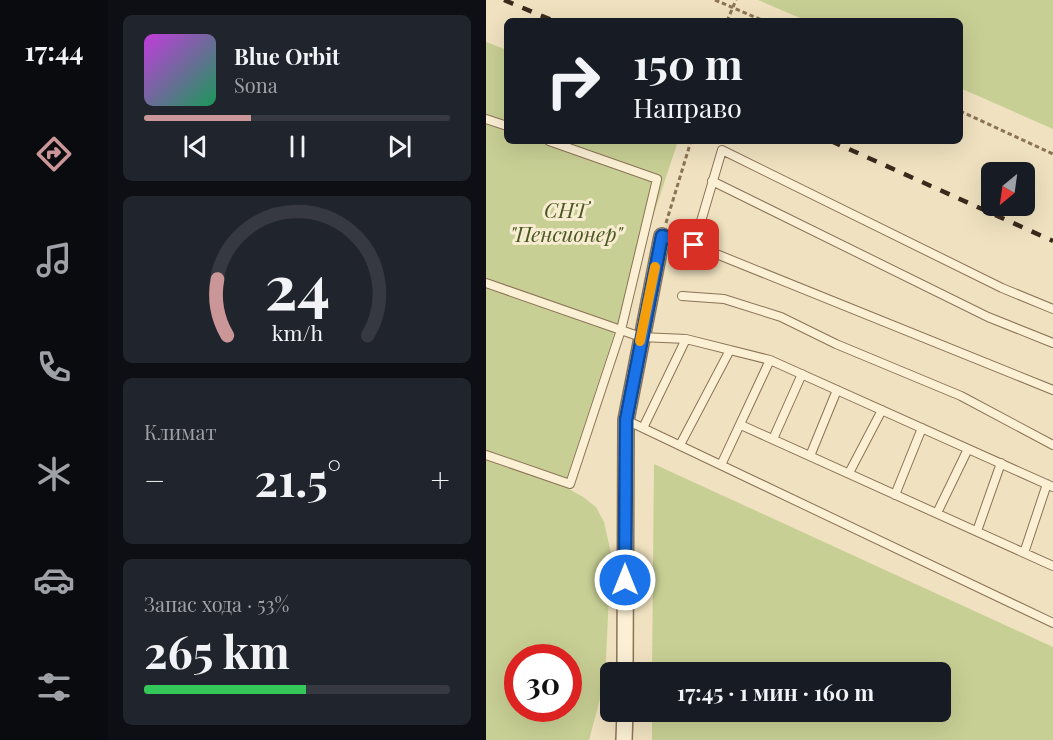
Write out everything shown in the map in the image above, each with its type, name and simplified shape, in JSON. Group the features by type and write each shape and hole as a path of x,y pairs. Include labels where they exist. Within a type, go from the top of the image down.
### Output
{"street":[{"path":"625,662 626,420 662,236"},
{"path":"624,740 625,722"}],"lane":[{"path":"486,119 504,125"},
{"path":"486,455 570,484 621,330 657,178 558,144"},
{"path":"694,245 722,150 1002,288 1053,309"},
{"path":"712,181 988,317 1053,344"},
{"path":"662,236 694,245 1053,390"},
{"path":"486,283 641,337 686,339 770,360 1050,485 1024,553"},
{"path":"682,296 724,299 782,317 836,344 961,396 1053,445"},
{"path":"643,428 686,339"},
{"path":"680,445 730,350"},
{"path":"721,465 770,360"},
{"path":"773,439 802,374"},
{"path":"810,456 837,390"},
{"path":"849,473 882,410"},
{"path":"626,420 1053,621"},
{"path":"741,425 1053,566"},
{"path":"895,495 922,428"},
{"path":"937,513 968,449"},
{"path":"977,531 1001,463"}],"path":[{"path":"715,0 758,18"},
{"path":"728,18 736,0"},
{"path":"963,112 1053,154"},
{"path":"662,236 690,144"}],"green space":[{"path":"758,0 1053,0 1053,129 963,89 963,18 800,18"},
{"name":"СНТ \"Пенсионер\"","path":"486,42 504,49 504,144 677,144 564,486 596,507 604,522 611,553 606,662 600,662 600,699 589,740 486,740"},
{"path":"654,464 1053,647 1053,740 652,740 652,722 951,722 951,662 652,662"}],"railway":[{"path":"504,0 547,18"},
{"path":"838,144 1053,241"}],"slow traffic":[{"path":"640,341 655,267"}],"route":[{"path":"625,580 626,420 662,236 694,245"}]}
